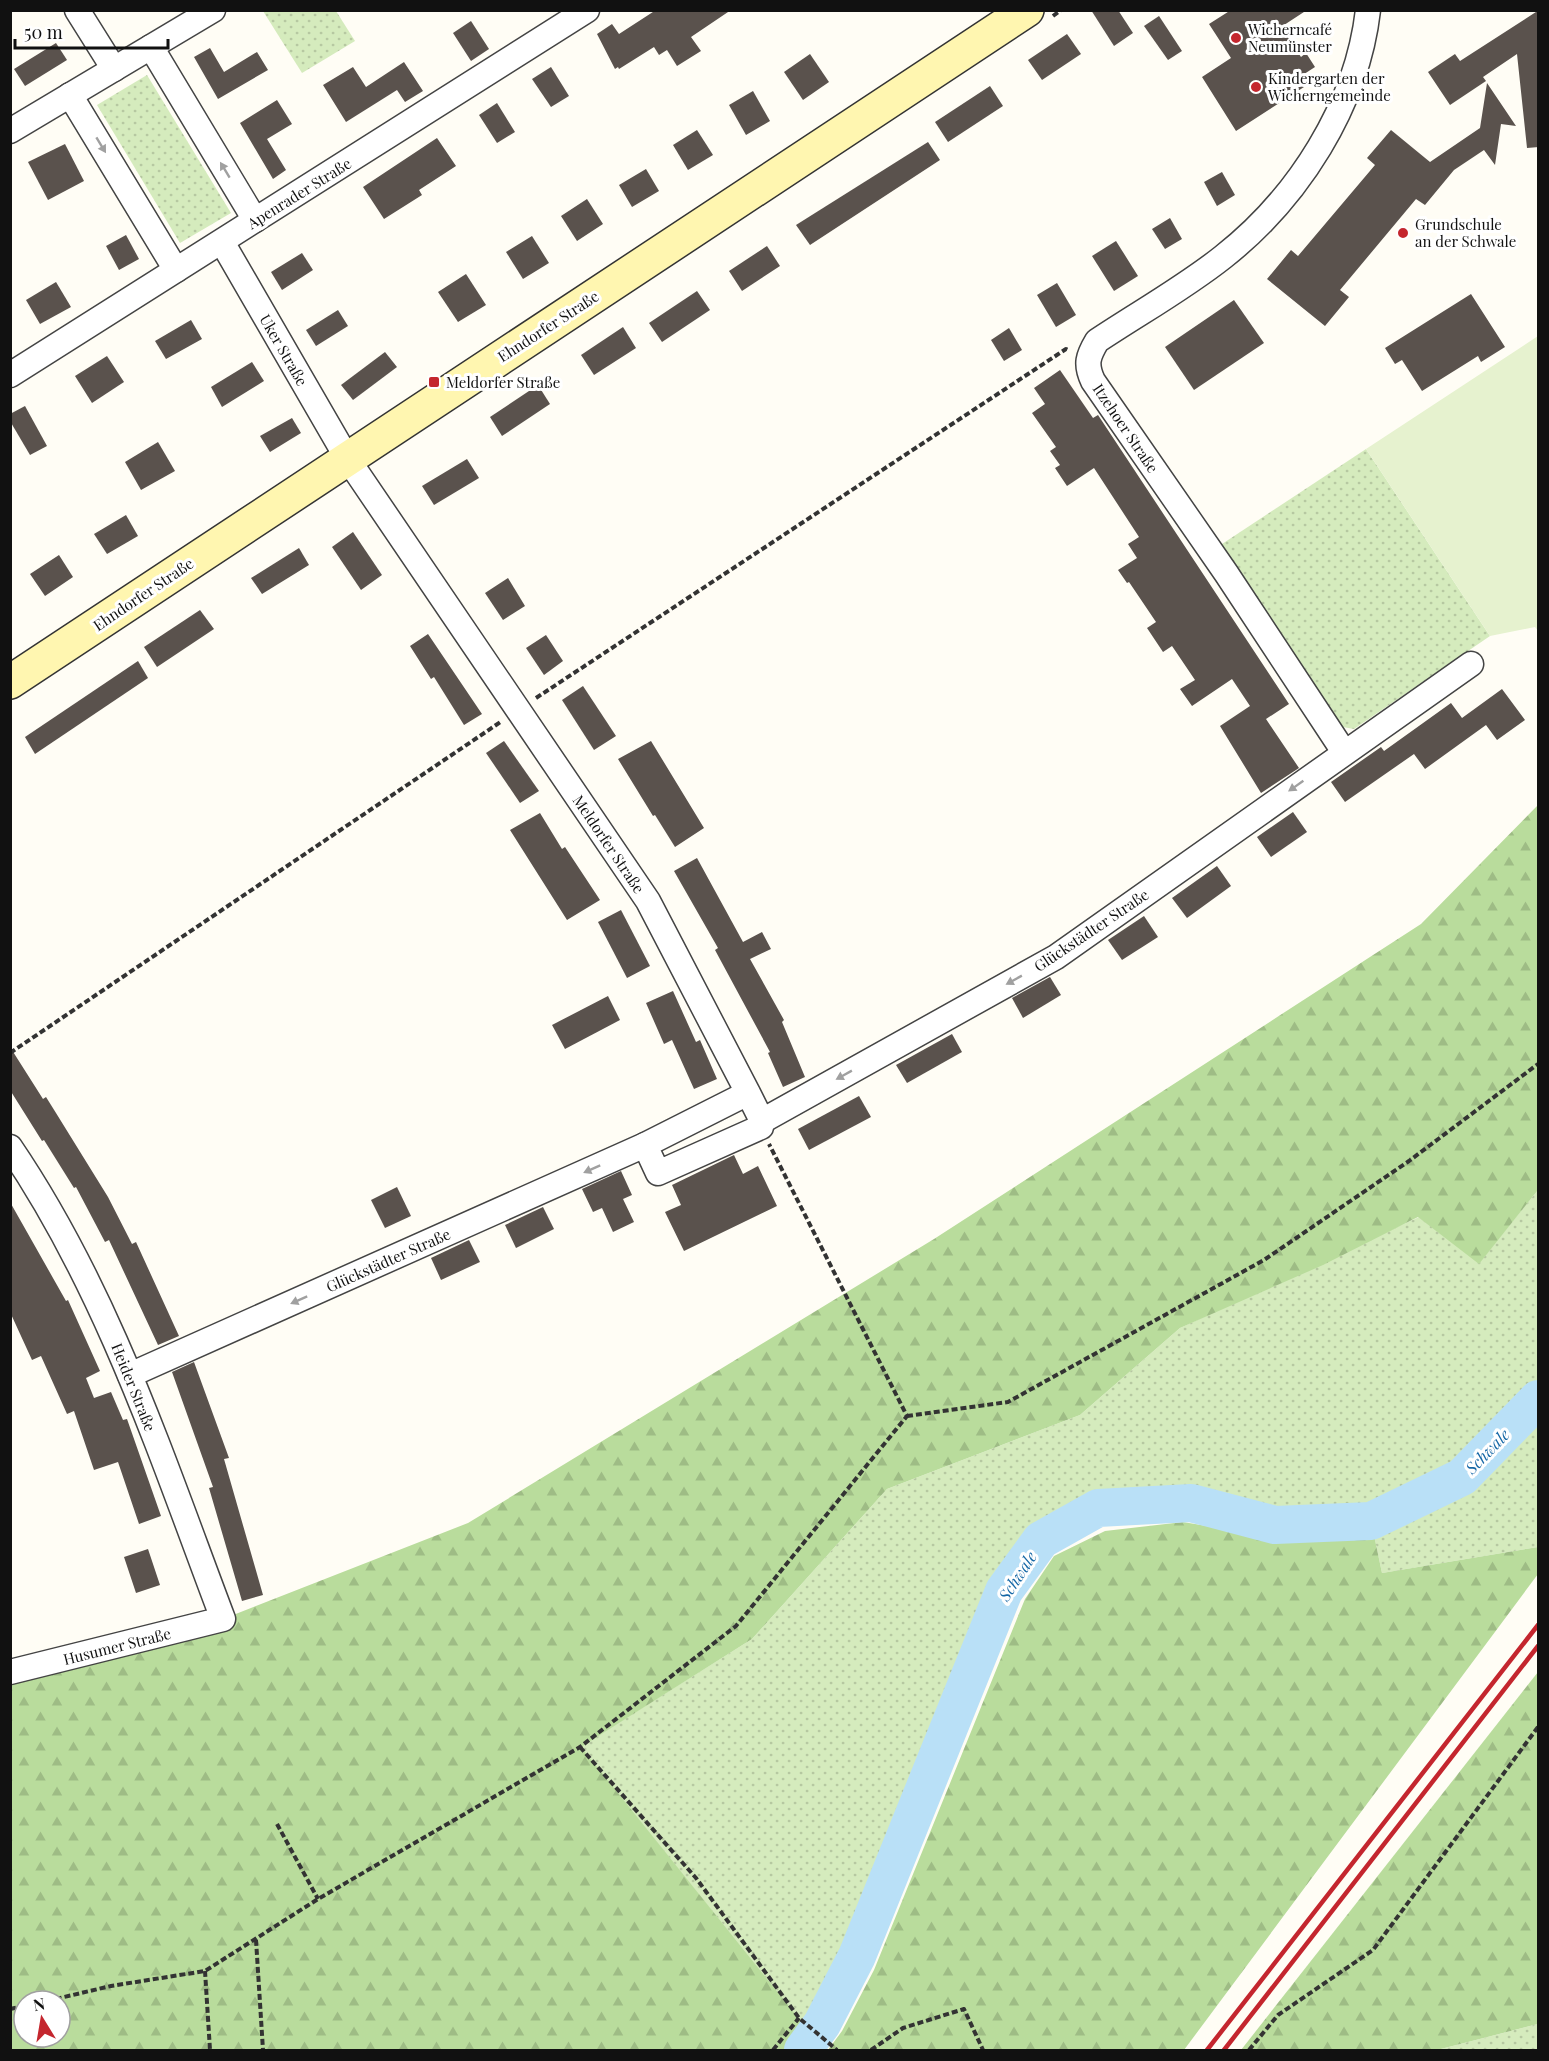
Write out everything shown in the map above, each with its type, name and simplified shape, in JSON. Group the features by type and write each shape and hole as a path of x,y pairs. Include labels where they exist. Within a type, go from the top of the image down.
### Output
{"street":[{"path":"77,10 114,69"},
{"path":"10,131 213,10"},
{"name":"Apenrader Straße","path":"10,375 587,10"},
{"name":"Ehndorfer Straße","path":"10,682 1027,10"},
{"path":"1088,357 1097,341 1224,257 1275,209 1324,142 1354,74 1364,44 1368,10"},
{"path":"151,47 255,220"},
{"path":"70,95 176,270"},
{"name":"Uker Straße","path":"222,242 347,458"},
{"name":"Itzehoer Straße","path":"1088,357 1087,369 1093,381 1226,573 1344,752"},
{"name":"Meldorfer Straße","path":"347,458 648,901 748,1094"},
{"path":"1344,752 1471,664"},
{"name":"Glückstädter Straße","path":"645,1145 658,1173 761,1124 1056,957 1344,752"},
{"path":"748,1094 761,1124"},
{"name":"Glückstädter Straße","path":"130,1375 645,1145 748,1094"},
{"name":"Heider Straße","path":"14,1160 84,1270 130,1375 224,1619"},
{"name":"Husumer Straße","path":"10,1672 224,1619"}],"path":[{"path":"10,1053 518,710 1066,349 1088,357"},
{"path":"72,1995 111,1986 205,1971 318,1899 580,1747 736,1626 907,1416 1008,1402 1264,1260 1409,1161 1539,1064"},
{"path":"761,1124 907,1416"},
{"path":"1249,2050 1278,2015 1373,1950 1539,1727"},
{"path":"580,1747 696,1878 799,2018 836,2049"},
{"path":"277,1824 318,1899"},
{"path":"255,1940 263,2050"},
{"path":"205,1971 210,2050"},
{"path":"871,2050 903,2028 964,2009 983,2050"},
{"path":"774,2050 799,2018"}],"green space":[{"path":"263,11 336,11 355,41 302,73"},
{"path":"147,75 231,213 180,243 97,105"},
{"path":"1538,336 1538,631 1535,627 1490,636 1366,449"},
{"path":"1366,449 1490,636 1354,729 1337,726 1219,546"},
{"path":"1538,805 1538,1190 1479,1264 1418,1217 1323,1265 1180,1328 1080,1415 887,1489 752,1639 581,1747 805,2026 789,2050 11,2050 10,1672 223,1619 468,1523 934,1239 1421,924"},
{"path":"1538,1190 1538,1547 1382,1573 1371,1521 1275,1525 1191,1503 1099,1508 1041,1540 1004,1591 857,1956 822,2024 805,2026 580,1747 752,1639 887,1489 1080,1415 1180,1328 1419,1217 1479,1263"},
{"path":"1183,1522 1273,1537 1374,1535 1382,1573 1538,1547 1538,1574 1184,2050 828,2050 842,2031 874,1970 1025,1599 1054,1556 1105,1531"},
{"path":"1538,1672 1538,2024 1437,2050 1241,2050"},
{"path":"1538,2024 1538,2050 1437,2050"}],"building":[{"path":"656,10 731,10 691,37 701,51 677,66 667,50 659,55 654,47 619,69 618,67 615,69 597,34 612,24 619,34"},
{"path":"1091,10 1118,10 1133,33 1114,46"},
{"path":"1231,10 1307,10 1281,27 1301,57 1306,53 1315,67 1298,78 1304,87 1236,131 1202,77 1231,58 1209,24"},
{"path":"1539,10 1539,147 1527,148 1517,54 1483,77 1486,81 1450,105 1428,72 1455,54 1460,61"},
{"path":"1159,16 1182,51 1168,60 1144,26"},
{"path":"471,21 489,49 471,61 453,33"},
{"path":"1067,34 1081,54 1042,80 1028,60"},
{"path":"56,43 67,60 25,86 14,69"},
{"path":"210,48 224,72 257,52 268,70 218,99 194,57"},
{"path":"810,54 829,82 803,100 784,72"},
{"path":"404,62 423,91 405,102 397,90 346,122 323,85 353,67 366,87"},
{"path":"551,67 569,96 551,107 532,79"},
{"path":"1487,83 1516,126 1501,124 1495,165 1484,150 1454,170 1425,205 1416,199 1340,290 1349,297 1325,326 1267,279 1291,250 1298,256 1375,165 1367,158 1391,130 1430,162 1480,128"},
{"path":"990,86 1003,106 948,142 935,122"},
{"path":"753,91 770,121 746,135 729,105"},
{"path":"277,100 292,124 267,139 286,170 273,179 240,123"},
{"path":"497,103 515,132 497,143 479,115"},
{"path":"697,130 713,155 688,170 673,145"},
{"path":"437,138 456,166 419,190 422,195 384,219 363,187"},
{"path":"928,142 940,160 810,245 796,225"},
{"path":"65,144 84,181 48,200 28,162"},
{"path":"646,169 659,191 632,207 619,185"},
{"path":"1222,172 1235,195 1217,206 1204,182"},
{"path":"587,199 603,224 577,241 561,216"},
{"path":"1170,218 1182,239 1165,249 1152,229"},
{"path":"126,235 139,259 119,270 106,246"},
{"path":"532,236 549,263 523,279 506,252"},
{"path":"1116,241 1138,276 1114,291 1092,256"},
{"path":"767,246 780,266 742,291 729,271"},
{"path":"302,253 313,270 282,290 271,272"},
{"path":"466,274 486,305 458,322 438,292"},
{"path":"56,282 71,307 40,324 26,300"},
{"path":"1057,283 1076,315 1056,327 1037,295"},
{"path":"697,291 710,310 662,342 649,323"},
{"path":"1471,294 1505,347 1481,362 1478,356 1422,391 1402,360 1395,364 1385,348"},
{"path":"1234,300 1264,343 1194,390 1165,347"},
{"path":"338,310 348,326 316,346 306,330"},
{"path":"191,320 202,339 166,359 155,341"},
{"path":"623,327 636,348 594,375 581,355"},
{"path":"1009,328 1022,350 1004,361 991,340"},
{"path":"385,352 397,367 353,400 341,385"},
{"path":"107,356 124,382 92,403 75,376"},
{"path":"252,362 264,381 222,407 211,387"},
{"path":"1060,370 1093,418 1098,415 1289,704 1266,719 1299,768 1261,793 1220,726 1250,706 1232,679 1192,706 1180,689 1195,680 1172,646 1163,652 1147,628 1156,622 1129,582 1127,583 1118,570 1137,558 1128,544 1139,537 1094,468 1067,486 1055,468 1060,465 1050,451 1056,447 1032,413 1045,404 1034,388"},
{"path":"538,385 550,404 502,436 490,417"},
{"path":"25,406 47,446 30,455 10,421 10,414"},
{"path":"292,418 301,433 270,452 260,436"},
{"path":"158,442 175,471 141,490 125,462"},
{"path":"467,459 479,478 434,505 422,486"},
{"path":"126,515 138,536 107,554 94,534"},
{"path":"353,532 382,575 361,590 332,547"},
{"path":"299,548 309,565 262,594 251,578"},
{"path":"59,555 73,577 45,596 30,574"},
{"path":"508,578 525,606 503,620 485,593"},
{"path":"200,610 214,629 157,667 144,647"},
{"path":"428,634 482,714 464,725 434,677 431,679 410,646"},
{"path":"546,635 563,661 544,675 526,648"},
{"path":"138,661 148,678 35,754 25,737"},
{"path":"583,686 616,736 594,750 562,700"},
{"path":"1502,689 1525,720 1497,740 1486,725 1425,769 1414,754 1345,802 1331,782 1381,747 1384,751 1451,703 1462,718"},
{"path":"504,741 539,791 520,803 486,753"},
{"path":"651,741 704,828 675,847 618,759"},
{"path":"1293,812 1307,832 1271,857 1257,837"},
{"path":"540,813 562,849 565,847 600,900 567,920 510,830"},
{"path":"697,858 743,942 762,932 771,949 750,959 784,1020 782,1022 805,1077 783,1087 768,1053 770,1052 715,950 718,948 674,871"},
{"path":"1217,866 1231,886 1187,918 1172,898"},
{"path":"621,910 650,966 627,978 598,922"},
{"path":"1144,916 1158,937 1122,960 1108,940"},
{"path":"1050,977 1061,995 1023,1018 1012,998"},
{"path":"673,991 696,1042 700,1040 717,1079 694,1089 672,1040 664,1044 646,1003"},
{"path":"608,996 620,1020 565,1049 552,1025"},
{"path":"952,1034 962,1052 907,1083 896,1065"},
{"path":"10,1047 43,1099 46,1097 56,1113 108,1197 132,1244 136,1242 179,1336 158,1345 109,1240 105,1242 76,1187 74,1188 44,1140 42,1141 10,1090"},
{"path":"859,1096 871,1117 809,1150 798,1129"},
{"path":"734,1155 743,1174 758,1166 777,1206 684,1251 665,1212 681,1205 672,1185"},
{"path":"621,1171 632,1195 623,1199 634,1222 613,1232 602,1208 593,1212 582,1189"},
{"path":"397,1187 411,1216 385,1228 371,1200"},
{"path":"10,1202 66,1301 68,1300 100,1371 86,1378 94,1398 111,1392 123,1420 127,1419 161,1516 139,1524 118,1462 94,1470 74,1411 67,1414 41,1356 32,1360 10,1312"},
{"path":"543,1207 554,1229 516,1248 505,1225"},
{"path":"469,1240 480,1262 441,1280 431,1258"},
{"path":"194,1362 229,1458 224,1459 263,1595 242,1601 209,1488 213,1487 172,1372"},
{"path":"148,1549 160,1585 136,1593 124,1557"}],"waterway":[{"name":"Schwale","path":"803,2050 822,2024 857,1956 1004,1591 1041,1540 1098,1508 1191,1503 1275,1525 1371,1521 1462,1477 1538,1399"}],"railway":[{"path":"1207,2050 1538,1625"},
{"path":"1224,2050 1538,1646"}],"place":[{"name":"Wicherncafé Neumünster","path":"1236,38"},
{"name":"Kindergarten der Wicherngemeinde","path":"1256,87"},
{"name":"Grundschule an der Schwale","path":"1403,233"},
{"name":"Meldorfer Straße","path":"434,382"}]}
